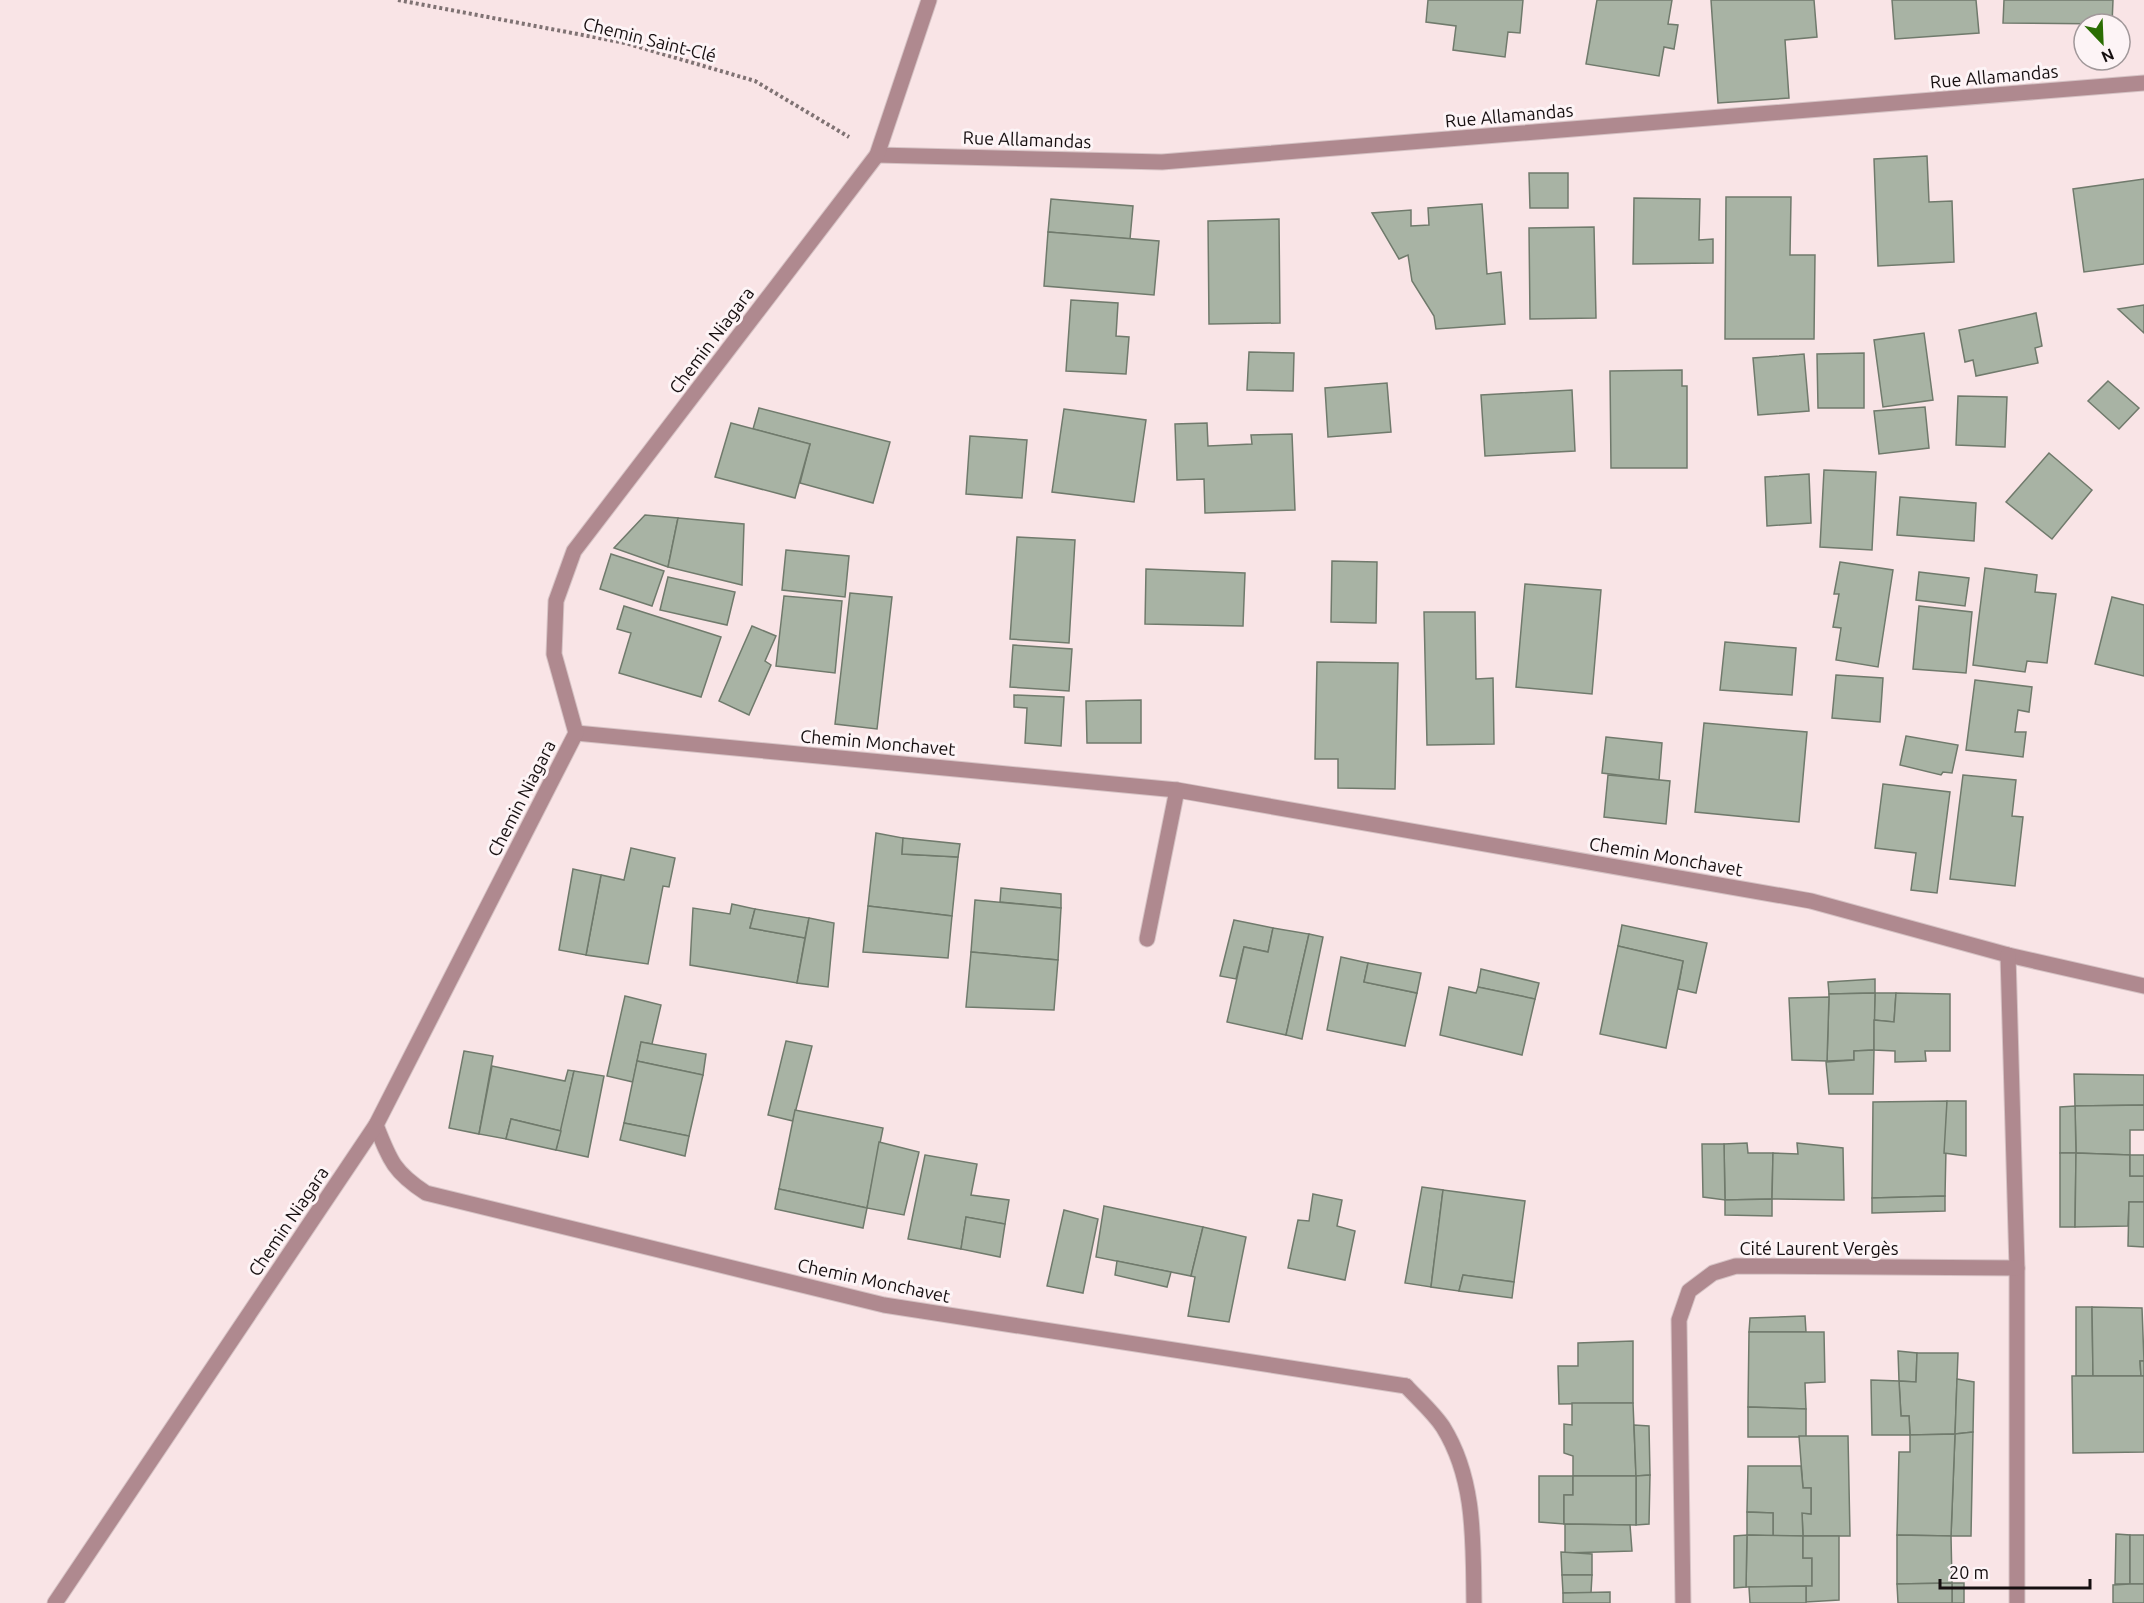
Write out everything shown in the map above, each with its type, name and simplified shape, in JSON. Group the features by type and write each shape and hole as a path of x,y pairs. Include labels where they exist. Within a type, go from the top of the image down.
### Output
{"street":[{"name":"Chemin Niagara","path":"55,1603 376,1125 576,733 554,654 556,601 574,551 877,154 930,0"},
{"name":"Rue Allamandas","path":"877,154 1162,162 2144,83"},
{"name":"Chemin Monchavet","path":"576,733 1177,790 1811,901 2008,954 2144,986"},
{"path":"1147,939 1177,790"},
{"path":"2008,954 2017,1268 2017,1603"},
{"name":"Chemin Monchavet","path":"376,1125 387,1153 403,1178 426,1193 884,1305 1406,1386 1443,1426 1463,1470 1473,1517 1474,1603"},
{"name":"Cité Laurent Vergès","path":"1683,1603 1679,1320 1689,1291 1713,1273 1736,1266 2017,1268"}],"path":[{"name":"Chemin Saint-Clé","path":"398,0 625,43 755,81 877,154"}],"building":[{"path":"1428,0 1523,0 1520,33 1508,32 1505,57 1453,50 1456,26 1426,22"},
{"path":"1597,0 1672,0 1668,24 1678,25 1674,49 1664,47 1659,76 1586,64"},
{"path":"1711,0 1814,0 1817,37 1785,40 1789,98 1718,103"},
{"path":"1892,0 1976,0 1979,33 1895,39"},
{"path":"2004,0 2113,0 2112,12 2072,12 2072,24 2003,23"},
{"path":"1927,156 1929,202 1952,201 1954,262 1878,266 1874,159"},
{"path":"1529,173 1568,173 1568,208 1530,208"},
{"path":"2144,179 2144,264 2084,272 2073,189"},
{"path":"1726,197 1791,197 1790,255 1815,255 1814,339 1725,339"},
{"path":"1634,198 1700,199 1699,240 1713,239 1713,263 1633,264"},
{"path":"1051,199 1133,206 1130,239 1048,232"},
{"path":"1482,204 1487,274 1501,272 1505,324 1436,329 1434,316 1412,281 1408,255 1399,259 1372,213 1411,210 1411,226 1429,225 1428,208"},
{"path":"1279,219 1280,323 1209,324 1208,221"},
{"path":"1594,227 1596,318 1530,319 1529,228"},
{"path":"1048,232 1159,241 1154,295 1044,286"},
{"path":"1071,300 1118,303 1116,336 1129,337 1126,374 1066,371"},
{"path":"2144,305 2144,333 2118,309"},
{"path":"2036,313 2042,346 2035,348 2038,363 1976,376 1973,360 1965,362 1959,330"},
{"path":"1924,333 1933,400 1883,407 1874,340"},
{"path":"1249,352 1294,353 1293,391 1247,390"},
{"path":"1864,353 1864,408 1818,408 1817,354"},
{"path":"1804,354 1809,411 1758,415 1753,358"},
{"path":"1682,370 1682,386 1687,386 1687,468 1611,468 1610,371"},
{"path":"2108,381 2139,408 2119,429 2088,401"},
{"path":"1387,383 1391,432 1328,437 1325,388"},
{"path":"1572,390 1575,451 1485,456 1481,395"},
{"path":"1958,396 2007,397 2005,447 1956,445"},
{"path":"1925,407 1929,448 1879,454 1874,411"},
{"path":"759,408 890,442 873,503 800,483 810,444 753,429"},
{"path":"1064,409 1146,420 1134,502 1052,492"},
{"path":"731,423 810,444 795,498 715,477"},
{"path":"1207,423 1208,446 1252,444 1251,435 1292,434 1295,510 1205,513 1204,479 1177,480 1175,424"},
{"path":"970,436 1027,440 1022,498 966,494"},
{"path":"2049,453 2092,490 2052,539 2006,502"},
{"path":"1824,470 1876,472 1872,550 1820,547"},
{"path":"1809,474 1811,523 1767,526 1765,477"},
{"path":"1900,497 1976,503 1974,541 1897,535"},
{"path":"645,515 678,518 668,567 614,548"},
{"path":"678,518 744,524 742,585 668,567"},
{"path":"1017,537 1075,540 1069,643 1010,639"},
{"path":"786,550 849,556 845,597 782,590"},
{"path":"611,554 664,571 652,606 600,589"},
{"path":"1332,561 1377,562 1376,623 1331,622"},
{"path":"1840,562 1893,570 1878,667 1836,660 1841,628 1833,627 1839,594 1834,594"},
{"path":"1985,568 2037,575 2035,592 2056,594 2047,663 2027,661 2025,672 1973,665"},
{"path":"1146,569 1245,573 1243,626 1145,624"},
{"path":"1919,572 1969,578 1965,606 1916,600"},
{"path":"668,577 735,592 727,625 660,610"},
{"path":"1525,584 1601,590 1592,694 1516,687"},
{"path":"850,593 892,597 877,729 835,724"},
{"path":"784,596 842,601 835,673 776,666"},
{"path":"2112,597 2144,605 2144,676 2095,664"},
{"path":"624,606 721,637 701,697 619,673 631,633 617,629"},
{"path":"1919,606 1972,612 1966,673 1913,669"},
{"path":"1424,612 1475,612 1476,679 1493,678 1494,744 1427,745"},
{"path":"752,626 776,636 765,661 771,665 749,715 719,701"},
{"path":"1725,642 1796,648 1792,695 1720,690"},
{"path":"1013,645 1072,649 1069,691 1010,687"},
{"path":"1317,662 1398,663 1395,789 1338,788 1338,759 1315,759"},
{"path":"1836,675 1883,678 1880,722 1832,718"},
{"path":"1975,680 2032,687 2029,712 2018,710 2015,732 2026,732 2023,757 1966,750"},
{"path":"1014,695 1064,697 1061,746 1025,743 1027,708 1014,707"},
{"path":"1141,700 1141,743 1087,743 1086,701"},
{"path":"1704,723 1807,732 1799,822 1695,812"},
{"path":"1906,736 1958,745 1952,773 1943,772 1941,775 1900,765"},
{"path":"1606,737 1662,743 1659,780 1602,773"},
{"path":"1608,775 1670,781 1666,824 1604,817"},
{"path":"1963,775 2016,780 2012,816 2023,817 2015,886 1950,879"},
{"path":"1883,784 1950,792 1937,893 1911,890 1916,853 1875,848"},
{"path":"876,833 903,838 902,854 958,857 952,916 868,906"},
{"path":"903,838 960,844 958,857 902,854"},
{"path":"631,848 675,858 669,887 663,886 648,964 586,955 601,875 624,880"},
{"path":"573,869 601,875 586,955 559,950"},
{"path":"1001,888 1061,894 1061,908 1000,902"},
{"path":"975,900 1061,908 1058,960 971,952"},
{"path":"732,904 755,909 750,928 805,938 797,983 690,965 693,908 730,914"},
{"path":"868,906 952,916 948,958 863,952"},
{"path":"755,909 809,918 805,938 750,928"},
{"path":"809,918 834,923 828,987 797,983"},
{"path":"1234,920 1273,928 1268,952 1244,947 1236,979 1220,976"},
{"path":"1622,925 1707,943 1696,993 1678,989 1683,961 1618,946"},
{"path":"1273,928 1309,934 1286,1035 1227,1022 1244,947 1268,952"},
{"path":"1309,934 1323,937 1302,1039 1286,1035"},
{"path":"1618,946 1683,961 1666,1048 1600,1034"},
{"path":"971,952 1058,960 1054,1010 966,1007"},
{"path":"1341,957 1368,963 1364,982 1417,993 1405,1046 1327,1030"},
{"path":"1368,963 1421,973 1417,993 1364,982"},
{"path":"1481,969 1539,983 1535,999 1478,987"},
{"path":"1875,979 1875,993 1829,994 1828,982"},
{"path":"1449,987 1476,993 1478,987 1535,999 1522,1055 1440,1035"},
{"path":"1875,993 1896,993 1894,1022 1874,1020"},
{"path":"1875,993 1874,1050 1854,1051 1854,1060 1827,1061 1829,994"},
{"path":"1896,993 1950,994 1950,1051 1925,1051 1926,1061 1895,1062 1895,1051 1874,1050 1874,1020 1894,1022"},
{"path":"625,996 661,1005 652,1044 641,1042 633,1082 607,1076"},
{"path":"1829,997 1827,1061 1792,1060 1789,998"},
{"path":"786,1041 812,1046 793,1121 768,1115"},
{"path":"641,1042 706,1054 703,1075 637,1061"},
{"path":"1874,1050 1873,1094 1829,1094 1826,1062 1854,1060 1854,1051"},
{"path":"464,1051 493,1056 479,1134 449,1128"},
{"path":"637,1061 703,1075 689,1136 624,1123"},
{"path":"492,1066 565,1081 568,1070 574,1071 561,1131 511,1119 506,1139 479,1134"},
{"path":"574,1071 604,1076 588,1157 556,1150"},
{"path":"2074,1074 2144,1075 2144,1105 2075,1106"},
{"path":"1947,1101 1945,1196 1872,1198 1873,1102"},
{"path":"1947,1101 1966,1101 1966,1156 1944,1153"},
{"path":"2144,1105 2144,1130 2130,1130 2130,1155 2076,1153 2075,1106"},
{"path":"2075,1106 2076,1153 2060,1153 2060,1107"},
{"path":"795,1110 883,1128 867,1208 779,1189"},
{"path":"511,1119 561,1131 556,1150 506,1139"},
{"path":"624,1123 689,1136 685,1156 620,1140"},
{"path":"879,1142 919,1152 904,1215 867,1208"},
{"path":"1747,1143 1748,1153 1773,1153 1772,1199 1725,1200 1724,1144"},
{"path":"1797,1143 1843,1148 1844,1200 1772,1199 1773,1153 1798,1154"},
{"path":"1702,1144 1724,1144 1725,1200 1703,1197"},
{"path":"2060,1153 2076,1153 2075,1227 2060,1227"},
{"path":"2076,1153 2130,1155 2130,1176 2144,1176 2144,1202 2129,1202 2128,1226 2075,1227"},
{"path":"925,1155 977,1164 971,1195 1009,1200 1005,1224 966,1217 961,1249 908,1239"},
{"path":"2130,1155 2144,1155 2144,1176 2130,1176"},
{"path":"1422,1187 1443,1190 1431,1287 1405,1283"},
{"path":"779,1189 867,1208 863,1228 775,1209"},
{"path":"1443,1190 1525,1201 1514,1282 1463,1275 1459,1291 1431,1287"},
{"path":"1313,1194 1342,1200 1337,1226 1355,1231 1345,1280 1288,1268 1298,1220 1309,1221"},
{"path":"1945,1196 1945,1211 1872,1213 1872,1198"},
{"path":"1772,1199 1772,1216 1725,1215 1725,1200"},
{"path":"2129,1202 2144,1202 2144,1247 2128,1246"},
{"path":"1104,1206 1203,1227 1191,1276 1096,1257"},
{"path":"1064,1210 1098,1219 1083,1293 1047,1286"},
{"path":"966,1217 1005,1224 1000,1257 961,1249"},
{"path":"1203,1227 1246,1237 1229,1322 1188,1316 1195,1277 1191,1276"},
{"path":"1117,1261 1171,1272 1167,1287 1115,1275"},
{"path":"1463,1275 1514,1282 1512,1298 1459,1291"},
{"path":"2076,1307 2092,1307 2093,1376 2076,1376"},
{"path":"2092,1307 2142,1308 2144,1361 2140,1361 2141,1376 2093,1376"},
{"path":"1805,1316 1806,1332 1749,1332 1750,1318"},
{"path":"1749,1332 1824,1332 1825,1382 1805,1383 1806,1409 1748,1407"},
{"path":"1633,1341 1633,1403 1559,1404 1558,1366 1578,1366 1578,1343"},
{"path":"1898,1351 1917,1353 1916,1382 1899,1381"},
{"path":"1917,1353 1958,1353 1955,1434 1910,1435 1909,1416 1901,1416 1899,1381 1916,1382"},
{"path":"2140,1361 2144,1361 2144,1376 2141,1376"},
{"path":"2072,1376 2144,1376 2144,1452 2073,1453"},
{"path":"1957,1379 1974,1382 1973,1432 1955,1434"},
{"path":"1871,1380 1899,1381 1901,1416 1909,1416 1910,1435 1872,1435"},
{"path":"1572,1403 1633,1403 1636,1476 1573,1476 1573,1456 1564,1453 1564,1424 1572,1425"},
{"path":"1748,1407 1806,1409 1806,1437 1748,1437"},
{"path":"1634,1425 1649,1426 1650,1475 1636,1476"},
{"path":"1973,1432 1971,1536 1951,1536 1955,1434"},
{"path":"1955,1434 1951,1536 1897,1535 1899,1452 1910,1452 1910,1435"},
{"path":"1799,1436 1848,1436 1850,1536 1803,1536 1802,1513 1811,1514 1811,1488 1803,1488"},
{"path":"1748,1466 1801,1466 1803,1488 1811,1488 1811,1514 1802,1513 1803,1536 1773,1536 1773,1513 1747,1512"},
{"path":"1650,1475 1649,1524 1636,1525 1636,1476"},
{"path":"1539,1476 1573,1476 1573,1495 1564,1495 1564,1524 1539,1522"},
{"path":"1573,1476 1636,1476 1636,1525 1564,1524 1564,1495 1573,1495"},
{"path":"1747,1512 1773,1513 1773,1536 1747,1535"},
{"path":"1565,1524 1630,1525 1632,1551 1565,1553"},
{"path":"2116,1534 2130,1535 2130,1584 2115,1584"},
{"path":"1747,1535 1803,1536 1803,1558 1812,1558 1812,1586 1746,1587"},
{"path":"1747,1535 1746,1587 1734,1588 1734,1536"},
{"path":"1897,1535 1951,1536 1952,1583 1897,1584"},
{"path":"2130,1535 2144,1535 2144,1584 2130,1584"},
{"path":"1803,1536 1839,1536 1839,1600 1806,1602 1806,1586 1812,1586 1812,1558 1803,1558"},
{"path":"1561,1552 1592,1554 1592,1575 1562,1575"},
{"path":"1562,1575 1592,1575 1591,1593 1563,1593"},
{"path":"1952,1583 1964,1583 1964,1603 1952,1603"},
{"path":"1952,1583 1952,1603 1898,1603 1897,1584"},
{"path":"2144,1584 2144,1603 2113,1603 2113,1585"},
{"path":"1806,1586 1806,1603 1750,1603 1749,1587"},
{"path":"1610,1592 1610,1603 1563,1603 1563,1593"}]}
